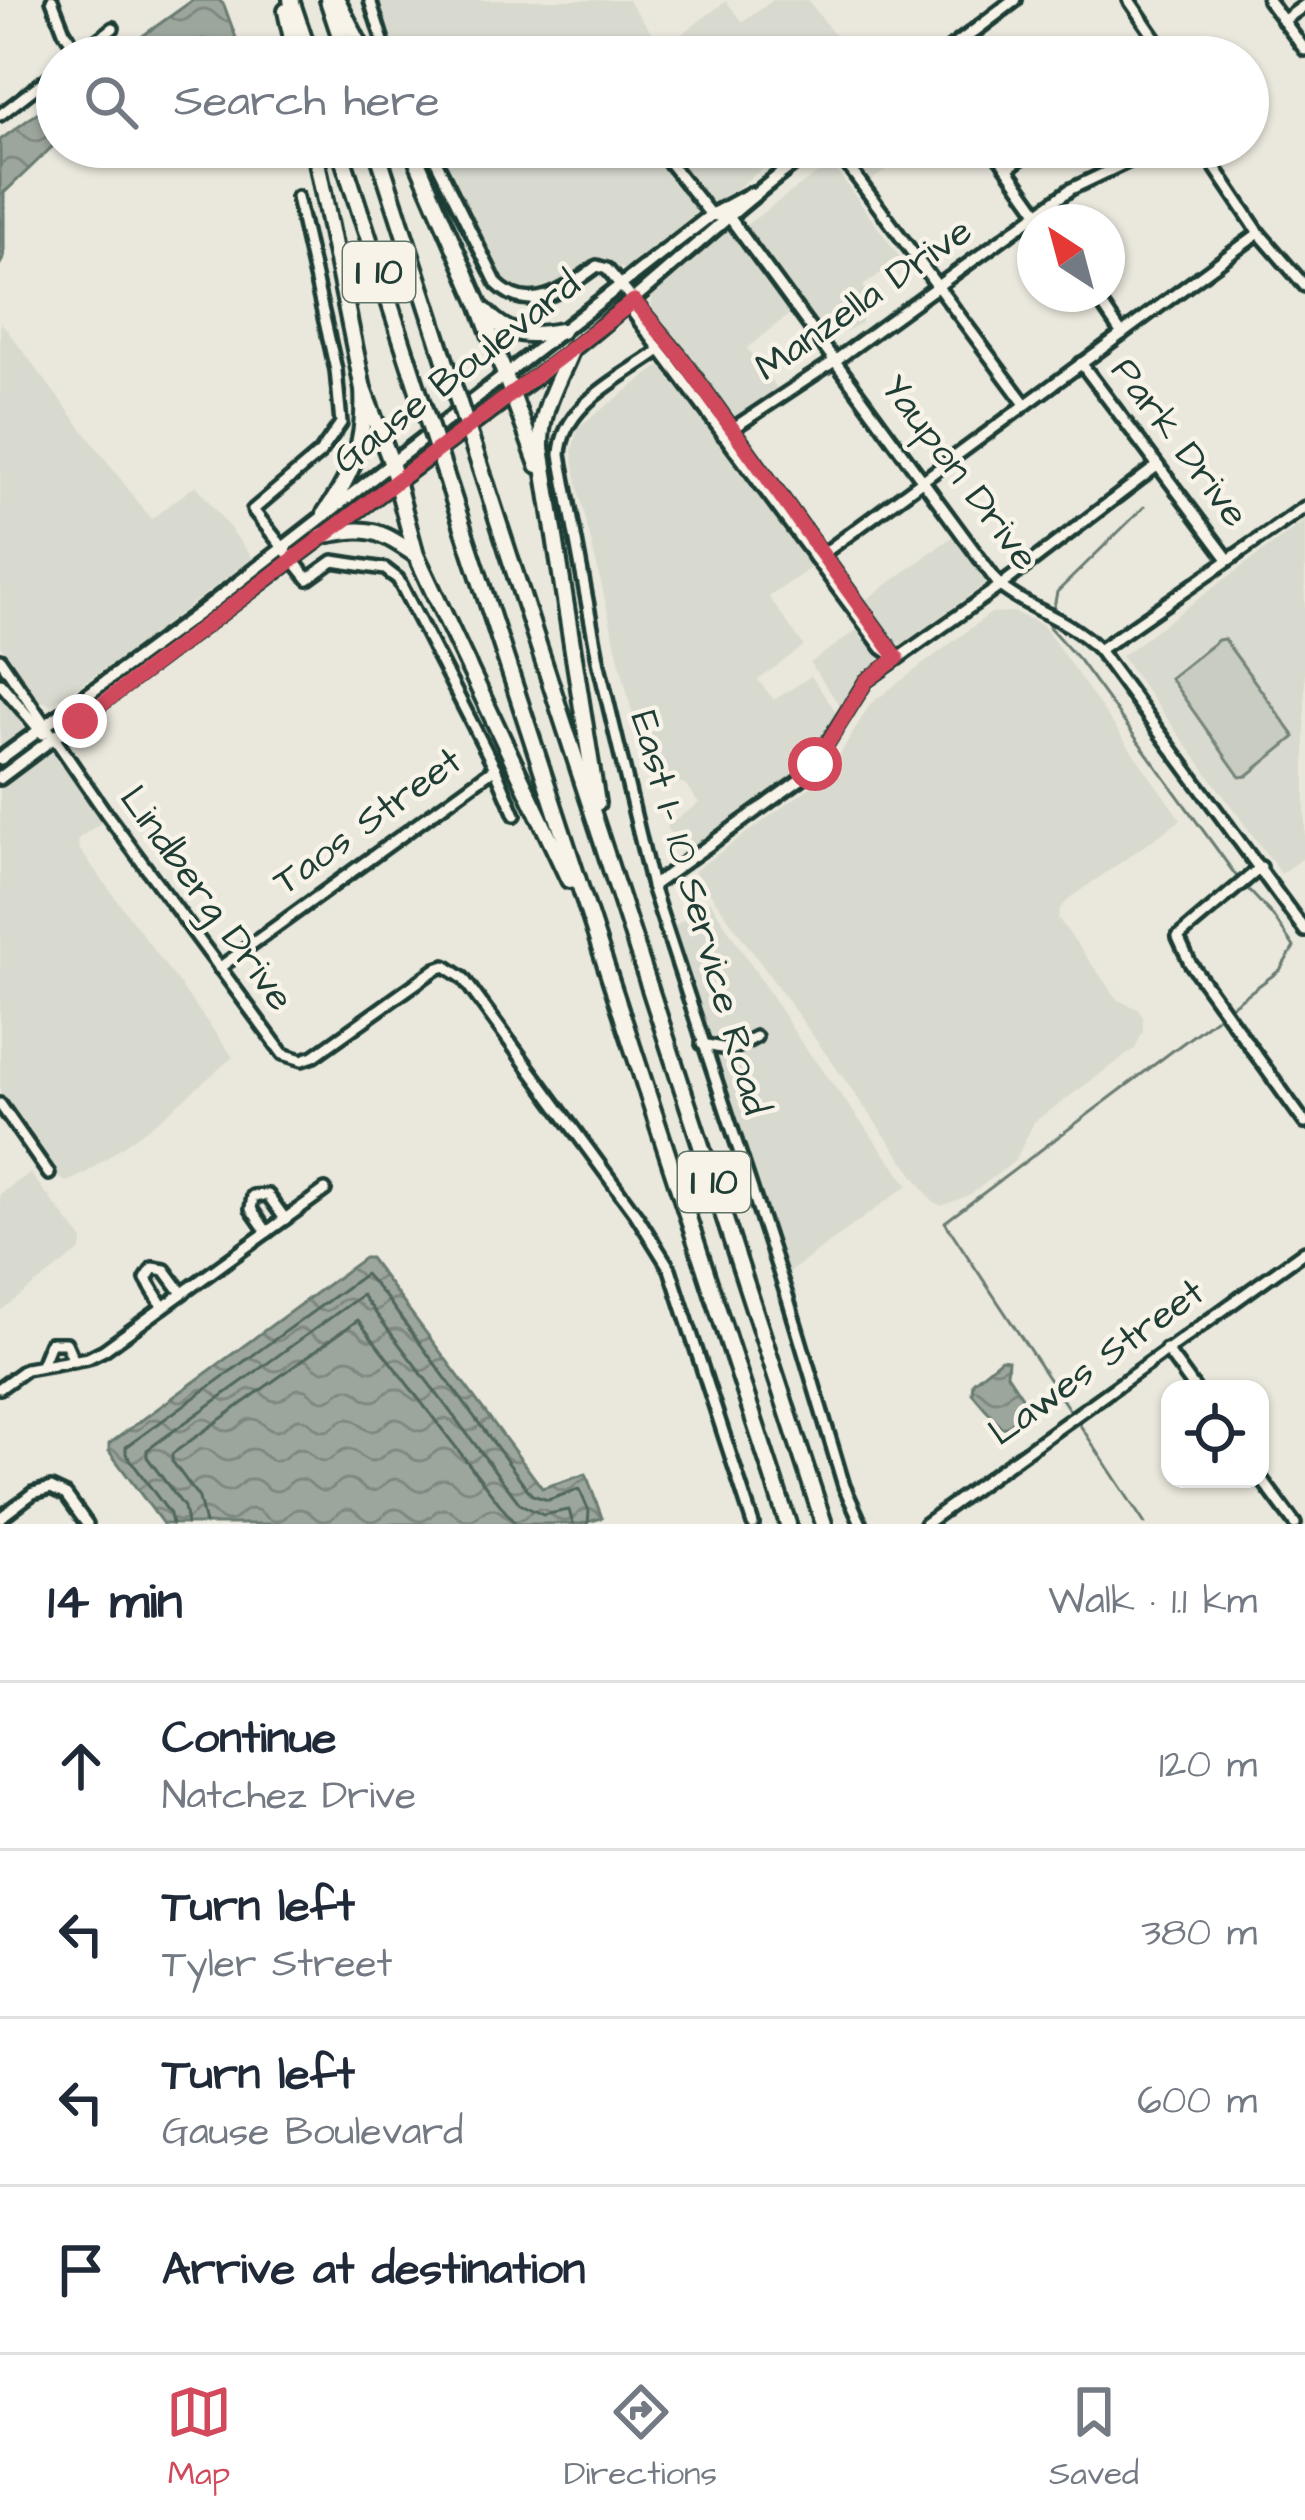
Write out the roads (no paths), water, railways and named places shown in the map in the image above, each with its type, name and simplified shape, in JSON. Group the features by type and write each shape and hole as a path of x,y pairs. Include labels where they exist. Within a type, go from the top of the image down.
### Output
{"highway":[{"path":"288,0 293,36"},
{"path":"288,0 302,36"},
{"path":"333,0 342,36"},
{"path":"333,0 354,36"},
{"path":"318,168 365,419 360,452 349,479 325,513"},
{"name":"I 10","path":"346,168 788,1524"},
{"name":"I 10","path":"383,168 824,1524"},
{"path":"420,168 479,304 546,486"},
{"path":"479,304 508,332 531,336 561,331"},
{"path":"571,351 550,392 541,424 546,486 602,840"},
{"path":"363,389 391,462 416,555 595,934"},
{"path":"324,535 363,528 391,538 416,555"}],"main road":[{"path":"968,36 1015,0"},
{"name":"Gause Boulevard","path":"0,759 292,560 571,351 788,168"},
{"name":"Gause Boulevard","path":"0,778 202,618 280,548 620,284 711,215 758,190"}],"street":[{"path":"52,0 67,36"},
{"path":"370,0 381,36"},
{"path":"1129,0 1153,36"},
{"path":"1268,0 1305,50"},
{"path":"1283,21 1305,5"},
{"path":"103,36 113,28"},
{"path":"0,115 36,87"},
{"path":"439,168 505,292 523,299 558,293 597,266 607,269 820,556 882,648 897,658"},
{"path":"674,168 711,215 730,218"},
{"path":"850,168 1025,404"},
{"path":"1008,168 1033,204"},
{"name":"Manzella Drive","path":"1056,204 1071,190 1116,168"},
{"path":"1219,168 1259,233 1305,286"},
{"path":"297,197 336,370 341,423 320,453 253,510 308,579 333,561 385,569 398,579 515,815"},
{"name":"Yaupon Drive","path":"730,218 1000,586 1016,599 1067,621 1099,650 1305,931"},
{"name":"Manzella Drive","path":"728,432 1017,233"},
{"path":"820,556 1259,233"},
{"path":"634,301 634,314 728,432"},
{"path":"1107,312 1122,334"},
{"name":"East I- 10 Service Road","path":"660,350 572,415 561,436 560,455 599,665 652,886 861,1524"},
{"name":"Park Drive","path":"1081,363 1228,560"},
{"path":"652,886 808,774 866,681 1157,466"},
{"path":"1099,650 1305,507"},
{"path":"0,659 43,728"},
{"path":"0,683 43,728"},
{"name":"Lindberg Drive","path":"43,728 283,1054 302,1060 332,1045 436,969 445,966 463,978 638,1216 670,1269 753,1524"},
{"name":"Taos Street","path":"219,968 495,768"},
{"path":"1261,867 1182,930 1179,943 1305,1123"},
{"path":"702,1044 730,1050 756,1036"},
{"path":"0,1104 49,1174"},
{"path":"0,1388 26,1369 104,1350 325,1190"},
{"path":"267,1232 251,1209 253,1196 268,1195 285,1219"},
{"name":"Lawes Street","path":"925,1524 1305,1251"},
{"path":"164,1307 146,1279 153,1268 165,1270 182,1293"},
{"path":"40,1366 50,1343 56,1341 66,1342 74,1360"},
{"path":"1166,1349 1189,1380"},
{"path":"0,1517 33,1493 51,1488 67,1496 87,1524"},
{"path":"1268,1488 1295,1524"}],"water":[{"path":"193,0 219,0 235,36 142,36"},
{"path":"36,114 36,162 4,193 0,264 0,140"},
{"path":"370,1258 542,1488 586,1474 602,1518 581,1524 163,1524 109,1451 109,1444"},
{"path":"1001,1359 1008,1360 1007,1374 1028,1406 1009,1428 1001,1427 972,1393 973,1382"}],"waterway":[{"path":"1054,607 1057,592 1144,507"},
{"path":"1050,621 1049,627 1079,660 1237,877"},
{"path":"1230,1007 1280,970 1294,947 1246,887"},
{"path":"1070,1411 945,1222 1219,1016"},
{"path":"1078,1422 1145,1524"}]}
